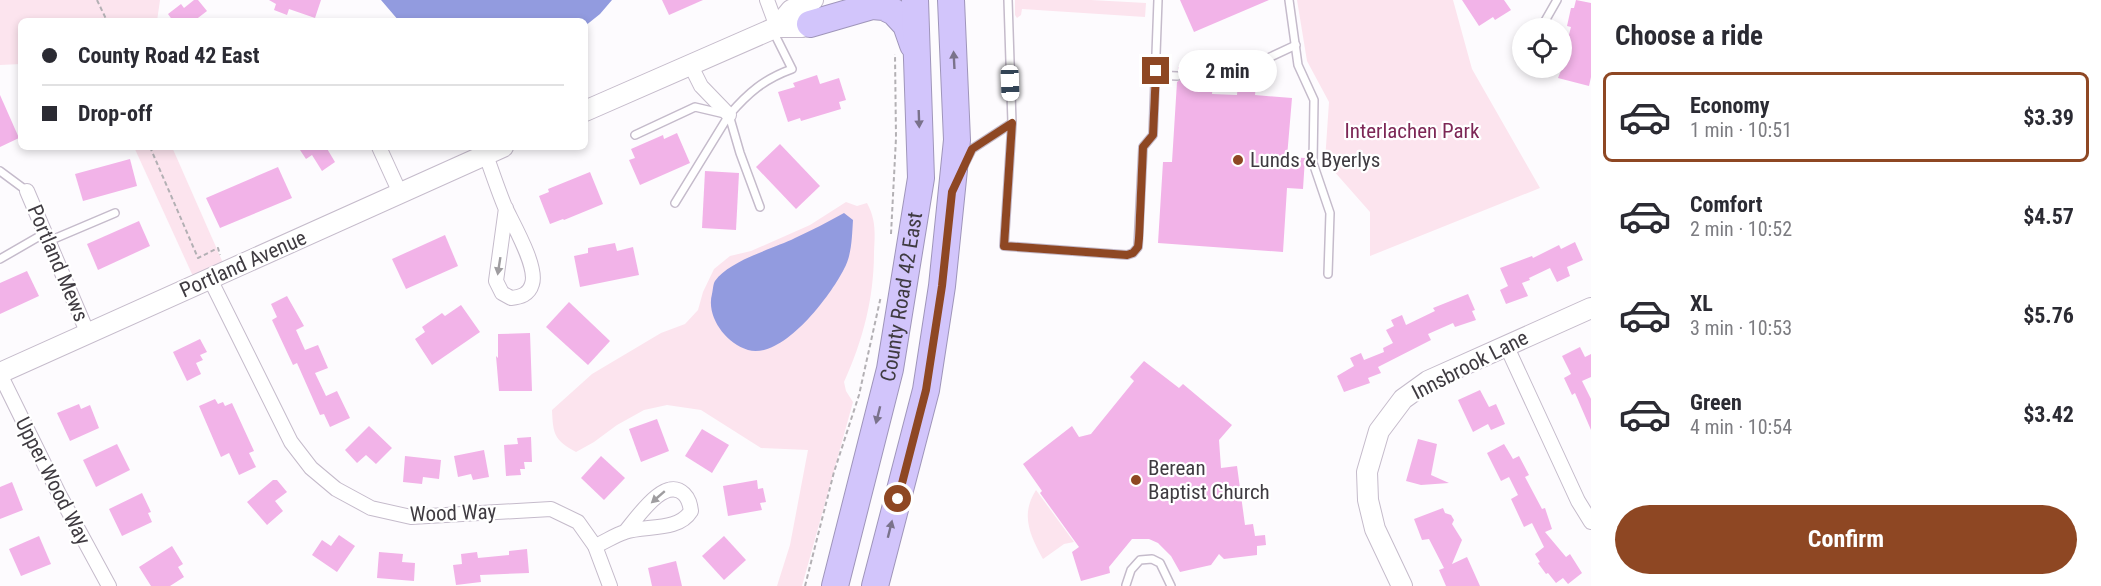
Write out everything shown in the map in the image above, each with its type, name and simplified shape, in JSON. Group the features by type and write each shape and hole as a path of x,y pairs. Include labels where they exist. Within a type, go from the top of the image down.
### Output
{"highway":[{"name":"County Road 42 East","path":"835,586 890,369 921,177 906,55 915,0"},
{"name":"County Road 42 East","path":"875,586 926,390 942,286 957,140 951,0"},
{"path":"812,12 872,6 884,7 894,12 906,25 906,55"}],"street":[{"path":"767,0 775,28"},
{"path":"588,110 775,28 802,27 812,12 868,0"},
{"path":"690,64 700,86 729,115"},
{"path":"380,150 400,193"},
{"name":"Portland Avenue","path":"0,373 494,151 506,208 520,234 534,278 527,294 511,298 502,293 496,281 506,208"},
{"name":"Portland Mews","path":"27,191 88,334"},
{"name":"Wood Way","path":"219,275 291,442 311,468 336,489 371,508 411,517 551,509 578,522 595,546"},
{"name":"Innsbrook Lane","path":"1402,586 1375,530 1368,500 1367,472 1379,431 1403,399 1428,381 1591,308"},
{"path":"1506,345 1578,501 1591,522"},
{"name":"Upper Wood Way","path":"0,373 59,494 109,586"},
{"path":"610,586 595,546 625,532"}],"lane":[{"path":"1008,0 1012,123 1004,246 1127,255 1133,253 1138,247 1143,147 1153,135 1158,0"},
{"path":"1289,0 1298,65 1314,100 1312,163 1330,213 1328,274"},
{"path":"1547,18 1557,0"},
{"path":"675,203 729,115 748,93 777,74 792,69 775,28"},
{"path":"1214,79 1223,79 1296,45"},
{"path":"1155,75 1178,76"},
{"path":"635,135 695,107 729,115"},
{"path":"729,115 760,207"},
{"path":"952,192 972,149 1012,123"},
{"path":"0,171 27,191"},
{"path":"0,260 47,237 115,213"},
{"path":"1126,585 1131,570 1140,560 1152,559 1160,563 1171,586"}],"path":[{"path":"97,0 106,18"},
{"path":"891,240 896,138 906,55"},
{"path":"151,150 198,258 218,248 219,275"},
{"path":"805,586 834,472 860,395 881,293"}],"green space":[{"path":"0,0 160,0 157,18 18,18 18,64 0,65"},
{"path":"1015,0 1146,3 1145,17 1022,9 1021,15 1017,18"},
{"name":"Interlachen Park","path":"1297,0 1453,0 1472,69 1540,188 1370,256 1370,212 1325,161 1329,102 1307,61"},
{"path":"135,150 173,150 227,272 197,285"},
{"path":"846,202 857,206 867,203 875,232 870,302 862,335 844,382 846,391 853,402 802,586 777,586 790,545 808,450 761,448 701,410 667,405 644,410 576,452 563,444 556,436 552,410 592,374 661,333 685,324 698,310 703,292 714,269 730,256 751,251 810,225"},
{"path":"1036,490 1074,542 1064,544 1043,559 1034,542 1028,516 1031,499"}],"water":[{"path":"381,0 612,0 588,24 588,18 396,18"},
{"path":"844,213 853,220 849,258 838,280 804,323 776,345 762,350 748,350 725,335 719,328 712,311 711,302 715,281 741,261 795,238"}],"building":[{"path":"194,0 198,0 207,11 198,18 171,18 168,14 181,4 184,8"},
{"path":"269,0 321,0 315,18 289,9 287,15 274,10 276,4"},
{"path":"662,0 703,0 669,15"},
{"path":"1180,0 1269,0 1194,32"},
{"path":"1462,0 1504,0 1511,10 1479,26"},
{"path":"1576,0 1591,3 1589,86 1558,78 1572,78 1572,18 1569,18 1571,8 1574,8"},
{"name":"Lunds & Byerlys","path":"1178,67 1214,70 1208,78 1213,84 1212,94 1237,95 1238,83 1256,85 1255,95 1292,98 1287,157 1305,158 1303,189 1287,188 1283,252 1158,243 1163,162 1172,162 1177,82 1183,77"},
{"path":"817,75 820,84 839,78 846,100 839,102 841,109 801,121 800,118 788,122 778,92 795,87 793,83"},
{"path":"0,95 18,138 0,147"},
{"path":"677,133 690,163 640,185 629,160 635,158 631,149 663,135 664,139"},
{"path":"780,144 820,186 796,209 756,167"},
{"path":"300,150 328,150 335,162 322,171 312,155 306,159"},
{"path":"130,159 137,186 83,201 75,174"},
{"path":"278,167 292,198 220,228 206,198"},
{"path":"705,171 739,173 736,230 702,228"},
{"path":"590,172 603,204 550,224 539,196 549,192 548,189"},
{"path":"139,221 150,246 98,270 87,244"},
{"path":"445,235 458,266 406,289 392,259"},
{"path":"1575,242 1583,260 1567,267 1570,276 1557,282 1550,268 1522,283 1528,296 1506,304 1500,290 1508,286 1500,268 1532,256 1533,258 1559,245 1561,249"},
{"path":"615,243 617,251 633,247 639,275 580,287 574,256 588,253 588,248"},
{"path":"27,271 39,296 0,314 0,283"},
{"path":"1468,294 1475,310 1472,311 1476,320 1455,327 1453,323 1428,334 1431,340 1378,367 1381,373 1368,378 1370,383 1344,392 1337,376 1354,366 1350,358 1361,353 1364,360 1384,352 1383,348 1393,343 1386,330 1394,326 1391,320 1402,315 1406,325 1435,311 1433,308"},
{"path":"287,296 304,326 296,330 305,350 318,345 328,368 315,373 326,396 337,391 350,418 330,427 324,414 320,415 297,363 293,365 272,320 277,317 271,304"},
{"path":"569,302 610,341 588,365 546,327"},
{"path":"461,305 480,332 432,365 415,339 425,332 422,327 442,313 445,316"},
{"path":"530,333 532,391 499,391 496,356 498,358 498,334"},
{"path":"200,339 207,352 200,355 203,360 196,363 201,374 187,381 173,352"},
{"path":"1580,347 1585,357 1591,354 1591,377 1582,381 1591,399 1591,430 1575,393 1572,395 1564,378 1571,374 1562,356"},
{"name":"Berean Baptist Church","path":"1144,361 1179,388 1183,384 1232,425 1219,440 1221,468 1237,466 1245,525 1253,524 1255,536 1265,535 1266,545 1257,546 1257,555 1224,559 1219,554 1211,565 1180,572 1171,556 1158,543 1149,539 1132,539 1109,567 1110,573 1081,581 1072,552 1079,547 1040,493 1042,491 1023,464 1072,426 1079,437 1091,434 1134,381 1130,377"},
{"path":"1480,390 1489,407 1496,404 1505,424 1491,430 1488,424 1473,432 1458,400"},
{"path":"215,399 218,404 223,402 225,406 232,403 254,451 249,453 256,467 239,475 229,453 221,457 199,406"},
{"path":"79,404 81,409 90,405 99,428 70,441 57,413"},
{"path":"657,419 669,451 641,462 629,429"},
{"path":"369,426 392,448 376,464 366,455 357,463 345,450"},
{"path":"702,429 729,445 712,473 685,456"},
{"path":"531,437 532,462 524,462 525,469 520,469 521,475 506,476 504,445 518,444 517,438"},
{"path":"1418,439 1437,444 1431,475 1449,483 1421,485 1406,481"},
{"path":"117,444 130,470 96,487 83,460"},
{"path":"1504,444 1513,459 1519,456 1529,475 1525,477 1542,509 1545,508 1552,529 1545,532 1566,557 1570,554 1582,573 1568,584 1563,578 1556,583 1538,563 1540,562 1535,554 1544,547 1532,523 1524,527 1511,499 1518,495 1509,477 1501,481 1487,453"},
{"path":"484,450 489,477 473,480 471,474 458,477 454,456"},
{"path":"405,456 441,460 439,479 423,477 422,484 403,482"},
{"path":"601,456 625,478 604,500 581,478"},
{"path":"273,480 277,480 287,492 275,501 283,511 267,525 247,502"},
{"path":"757,480 758,489 763,488 766,502 760,503 762,510 728,516 723,486"},
{"path":"12,482 23,510 0,519 0,487"},
{"path":"142,493 151,512 148,513 152,522 122,536 109,509"},
{"path":"1443,508 1445,513 1451,515 1454,520 1452,524 1462,540 1452,564 1467,557 1480,586 1446,586 1439,570 1444,568 1429,539 1422,540 1414,519"},
{"path":"339,535 355,546 337,572 312,555 322,540 331,546"},
{"path":"39,536 51,564 21,576 9,549"},
{"path":"724,536 746,560 724,580 702,556"},
{"path":"172,546 183,564 178,567 184,577 170,586 151,586 139,567"},
{"path":"527,549 529,573 480,575 481,582 456,585 453,565 462,564 461,554 477,552 478,558 509,555 509,551"},
{"path":"379,552 403,554 402,562 415,563 414,581 377,578"},
{"path":"676,561 682,586 652,586 648,568"}],"place":[{"name":"Lunds & Byerlys","path":"1238,160"},
{"name":"Berean Baptist Church","path":"1136,480"}],"route":[{"path":"898,499 926,390 942,286 952,192 972,149 1012,123 1004,246 1127,255 1133,253 1138,247 1139,238 1143,147 1153,135 1156,71"}]}
